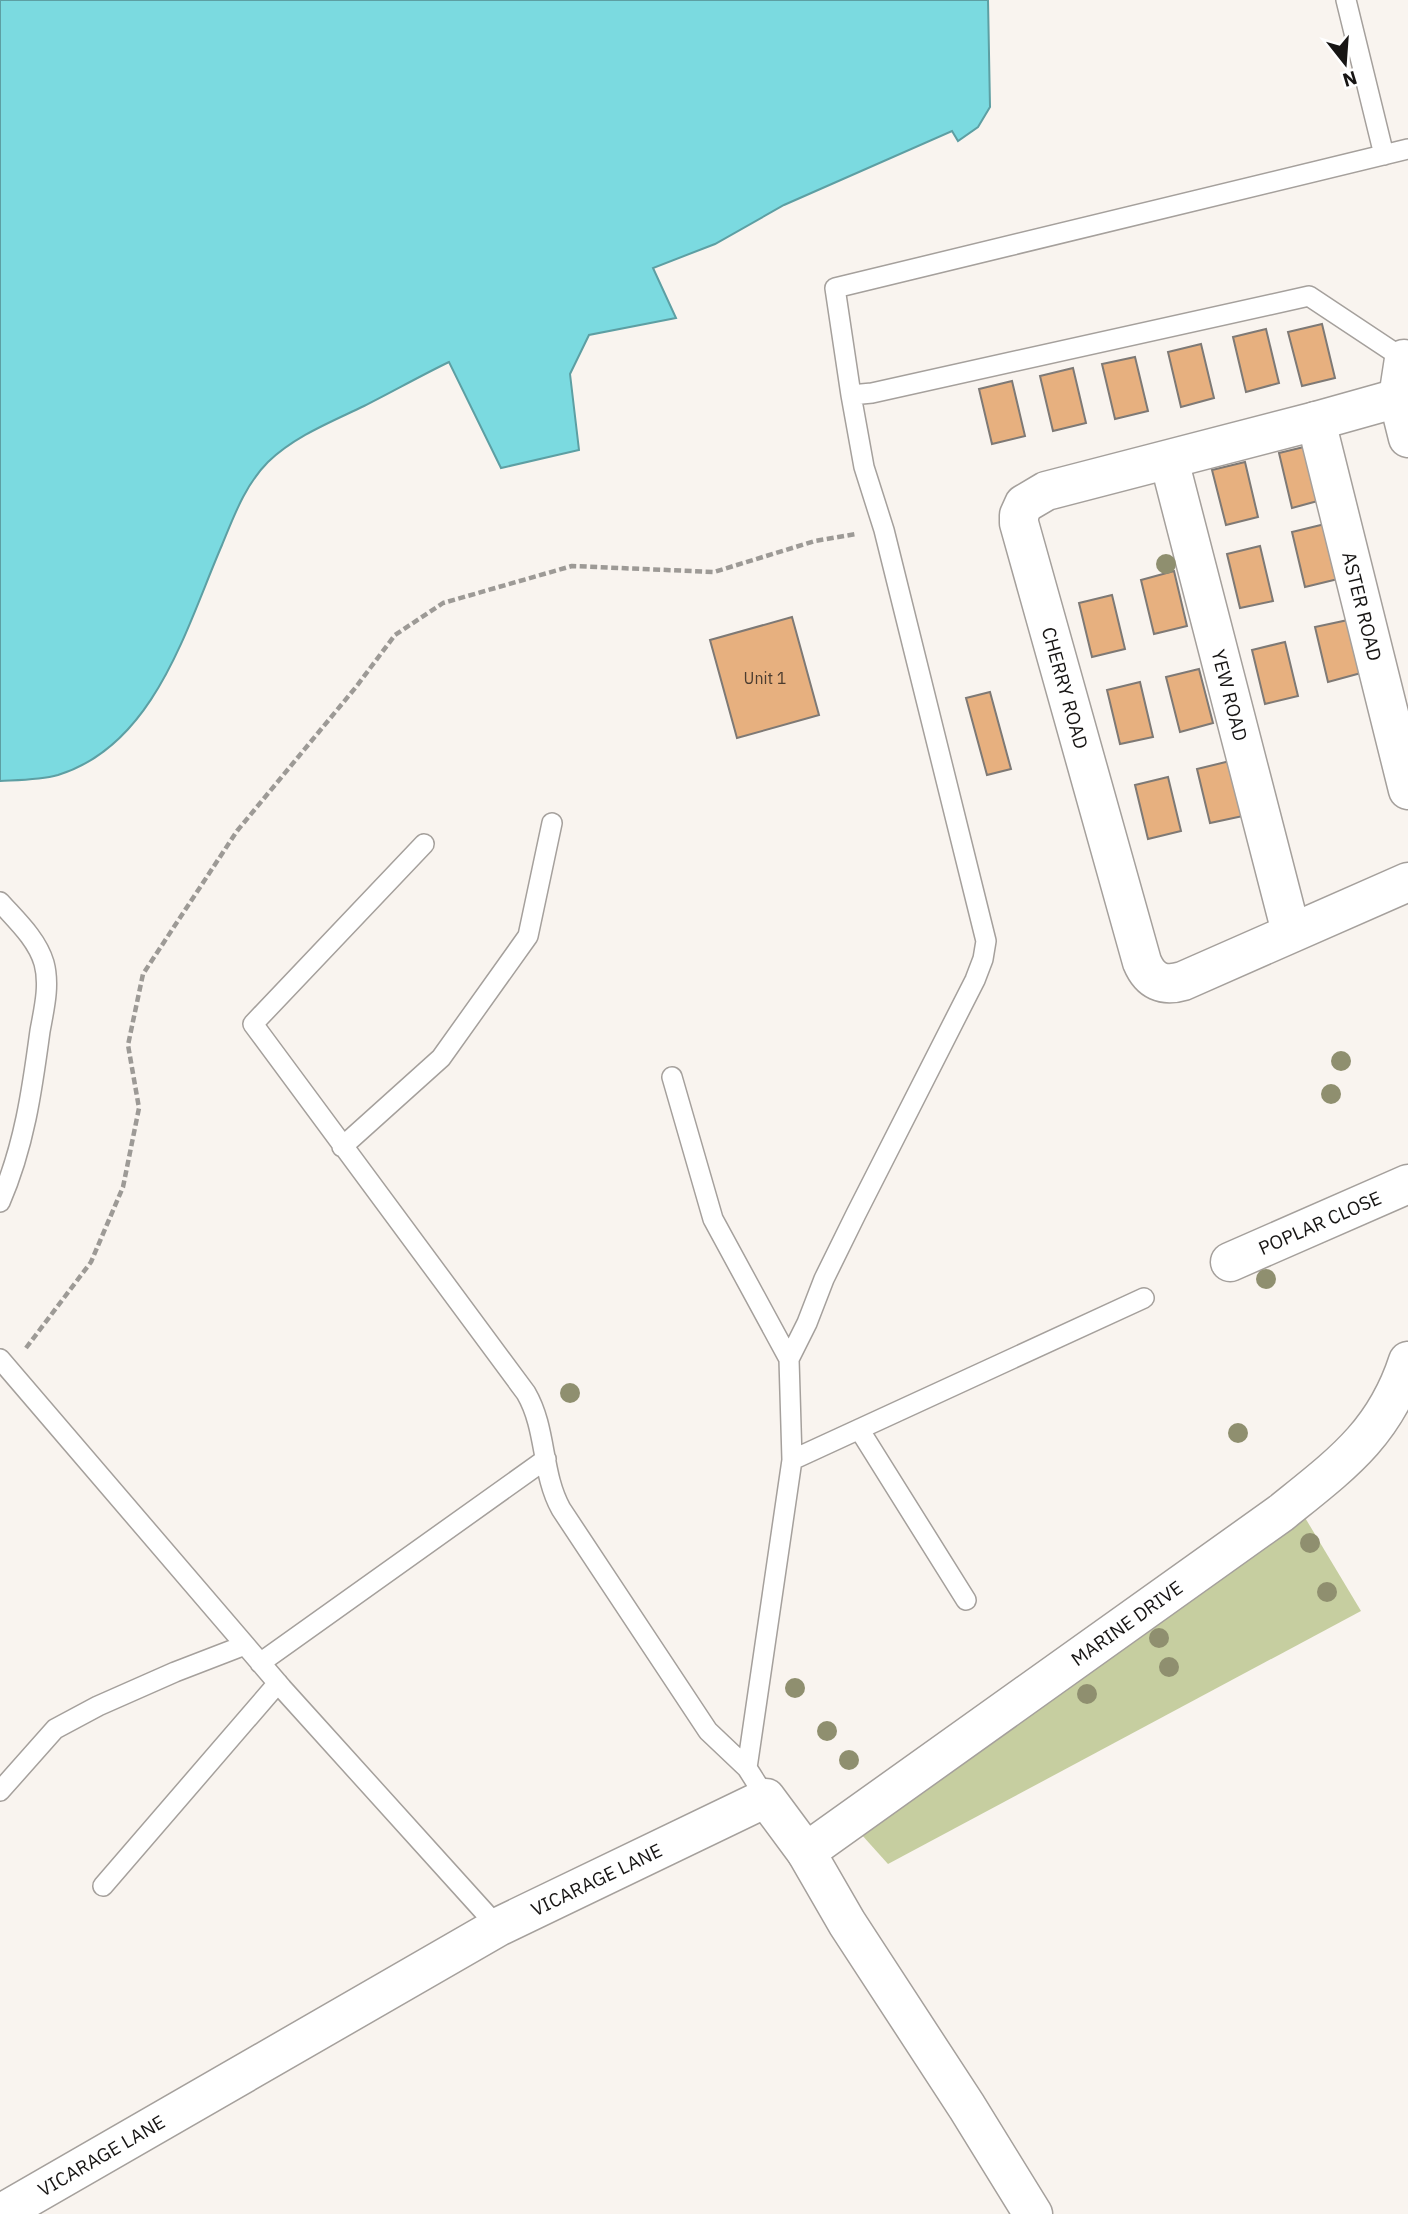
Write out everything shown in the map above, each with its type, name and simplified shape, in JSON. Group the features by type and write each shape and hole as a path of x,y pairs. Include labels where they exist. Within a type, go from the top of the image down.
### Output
{"street":[{"path":"1404,359 1398,398 1408,438"},
{"name":"CHERRY ROAD","path":"1398,398 1037,495 1020,510 1019,523 1142,962 1150,977 1162,984 1183,981 1408,882"},
{"name":"ASTER ROAD","path":"1316,421 1408,790"},
{"name":"YEW ROAD","path":"1169,460 1291,932"},
{"name":"POPLAR CLOSE","path":"1230,1262 1408,1184"},
{"name":"MARINE DRIVE","path":"806,1852 1281,1513 1334,1470 1401,1399 1408,1361"},
{"path":"757,1783 806,1852 847,1923 1033,2214"},
{"name":"VICARAGE LANE","path":"0,2214 498,1927 757,1783"}],"lane":[{"path":"1346,0 1384,155"},
{"path":"789,1359 824,1279 975,980 986,941 884,530 864,467 835,288 1408,149"},
{"path":"851,395 872,393 1310,296 1404,359"},
{"path":"342,1147 441,1058 528,936 552,823"},
{"path":"424,844 253,1024 526,1393 536,1412 556,1500 708,1731 757,1783"},
{"path":"0,902 32,939 41,955 47,985 26,1125 13,1173 0,1202"},
{"path":"672,1077 713,1219 789,1359 792,1460 757,1783"},
{"path":"792,1460 1144,1298"},
{"path":"4,1365 260,1663 498,1927"},
{"path":"859,1429 967,1600"},
{"path":"260,1663 546,1459"},
{"path":"0,1791 55,1729 98,1706 245,1645"},
{"path":"103,1886 278,1683"}],"path":[{"path":"4,1365 91,1262 123,1187 139,1108 128,1045 143,974 237,831 348,698 395,635 443,603 572,566 715,572 815,541 884,530"}],"green space":[{"path":"1304,1516 1361,1611 888,1864 861,1834"}],"water":[{"path":"0,0 988,0 990,107 978,127 958,141 952,131 784,205 715,244 653,268 676,318 589,335 570,374 579,450 501,468 449,362 314,430 290,445 268,462 247,491 180,646 143,711 119,738 91,760 51,777 0,781"}],"building":[{"path":"1322,324 1335,378 1302,386 1288,332"},
{"path":"1266,329 1279,383 1246,392 1233,337"},
{"path":"1201,344 1214,398 1181,407 1168,352"},
{"path":"1135,357 1148,411 1115,419 1102,364"},
{"path":"1073,368 1086,423 1053,431 1040,376"},
{"path":"1012,381 1025,436 992,444 979,389"},
{"path":"1312,445 1325,499 1292,508 1279,453"},
{"path":"1245,462 1258,517 1226,525 1212,470"},
{"path":"1325,524 1338,579 1305,587 1292,532"},
{"path":"1260,546 1273,601 1240,608 1227,554"},
{"path":"1174,571 1187,626 1154,634 1141,580"},
{"path":"1112,595 1125,649 1092,657 1079,603"},
{"path":"792,617 819,715 737,738 710,640"},
{"path":"1348,620 1361,673 1328,682 1315,627"},
{"path":"1285,642 1298,696 1265,704 1252,650"},
{"path":"1199,669 1213,723 1180,732 1166,677"},
{"path":"1140,682 1153,737 1120,744 1107,690"},
{"path":"990,692 1011,769 987,775 966,698"},
{"path":"1230,761 1243,816 1210,823 1197,769"},
{"path":"1168,777 1181,831 1148,839 1135,785"}]}
